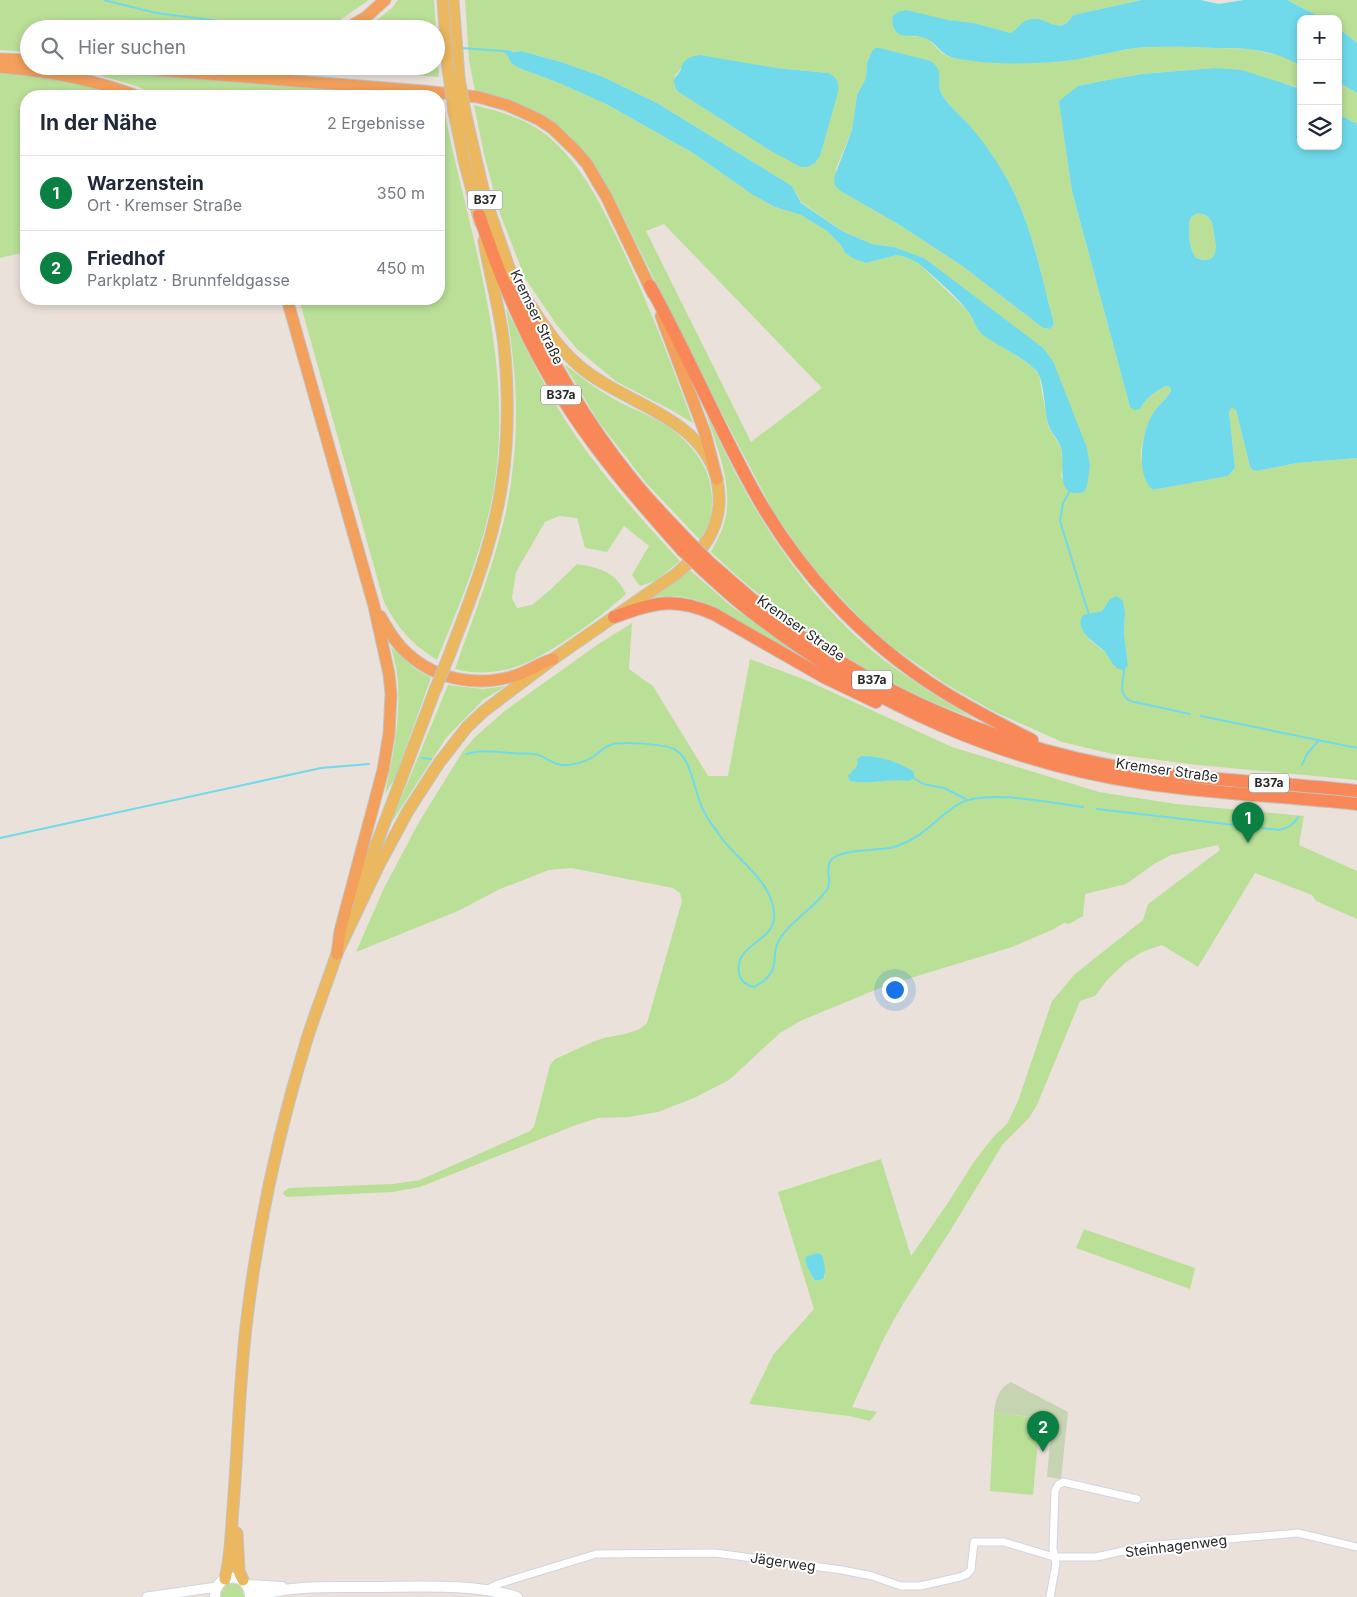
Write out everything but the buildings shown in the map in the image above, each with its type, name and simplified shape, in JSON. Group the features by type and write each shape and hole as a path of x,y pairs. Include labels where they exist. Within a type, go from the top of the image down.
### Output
{"highway":[{"path":"361,20 385,0"},
{"path":"0,58 20,59"},
{"path":"0,67 20,69"},
{"path":"59,75 85,80 118,90"},
{"path":"224,75 413,90"},
{"path":"445,93 478,97 507,105 538,119 552,128 576,150 587,164 608,198 650,286 676,333 751,486 780,534 819,585 865,632 913,672 978,712 1059,754"},
{"path":"445,98 478,97"},
{"name":"Kremser Straße","path":"479,215 502,280 545,369 582,428 630,493 761,620 820,661 877,694 956,732 1022,755 1098,769 1177,788 1357,804"},
{"name":"Kremser Straße","path":"515,285 550,357 589,421 630,477 686,547"},
{"path":"650,286 705,433 718,480"},
{"path":"290,305 374,606 389,674 391,694 389,734 381,779 340,931 337,954"},
{"name":"Kremser Straße","path":"705,565 768,613 837,660 908,698 975,728 1059,754 1098,769 1357,791"},
{"path":"614,617 648,605 660,603 687,604 700,608 714,614 803,666 860,695 941,729 956,732"},
{"path":"374,606 389,632 407,653 427,668 454,679 475,681 501,679 528,671 553,659"}],"main road":[{"name":"B37","path":"443,0 444,20"},
{"name":"B37","path":"453,0 459,112 464,160 479,215"},
{"name":"B37","path":"445,27 448,68 459,112 485,198 515,285"},
{"path":"219,1588 228,1564 242,1365 251,1290 265,1208 297,1075 314,1018 361,882 474,588 492,532 500,498 507,439 508,410 504,344 479,215"},
{"path":"337,954 395,835 443,756 467,727 484,710 553,659 676,574 705,546 711,536 718,512 720,502 718,480 699,443 673,421 616,391 579,365 548,331 524,294 515,285"},
{"path":"235,1483 239,1570 251,1597 302,1589"},
{"path":"219,1588 236,1577 245,1583 302,1589 452,1588 485,1590 517,1597"}],"street":[{"path":"1050,1597 1056,1564 1053,1539 1055,1491 1058,1485 1063,1482 1137,1499"},
{"name":"Steinhagenweg","path":"1054,1557 1096,1558 1146,1546 1298,1532 1357,1548"},
{"name":"Jägerweg","path":"485,1590 584,1556 610,1552 732,1554 842,1570 872,1576 904,1586 920,1586 967,1574 971,1570 974,1542 1004,1542 1054,1557"},
{"path":"147,1597 219,1588"}],"green space":[{"path":"0,0 369,0 340,20 20,20 20,51 0,50"},
{"path":"398,0 434,0 435,20 377,20 393,7"},
{"path":"465,0 1142,0 1073,15 1068,22 1058,26 1043,20 1031,19 1011,33 974,23 948,20 912,37 921,36 927,38 942,53 949,57 985,62 1066,61 1135,48 1165,46 1249,49 1282,56 1297,63 1297,87 1214,68 1142,74 1078,86 1060,102 1072,191 1130,407 1140,409 1151,395 1166,386 1170,387 1171,391 1153,413 1143,439 1141,457 1153,490 1228,476 1235,468 1229,411 1232,408 1236,410 1250,467 1257,471 1297,463 1357,458 1357,780 1198,765 1113,754 1062,742 993,711 944,683 891,646 868,626 823,579 802,553 772,509 697,366 614,198 591,159 567,133 540,114 509,99 475,91 469,60","holes":["875,48 930,61 938,70 939,86 942,95 970,126 1003,172 1023,214 1040,268 1054,324 1050,329 1043,328 961,265 898,224 842,192 836,169 852,130 857,95 866,78 867,63","508,50 514,52 521,51 561,62 601,76 657,103 792,186 801,202 842,231 872,244 894,247 924,258 1053,361 1070,492 1061,476 1063,464 1061,448 1048,426 1039,375 1032,366 980,332 968,311 918,263 897,255 866,263 854,259 845,253 841,245 827,231 801,215 775,207 753,195 693,153 606,104 519,68 511,63","682,65 776,68 828,73 820,156 815,163 808,167 769,150 677,91 674,85 675,75 679,72","664,224 822,388 751,442 646,231","1110,599 1125,613 1124,633 1128,665 1115,667 1107,654 1090,640 1089,614 1102,611"]},
{"path":"1287,0 1357,0 1357,43 1342,31 1342,15 1316,15"},
{"path":"0,70 20,72 20,75 42,75 103,90 20,90 20,253 0,258"},
{"path":"99,75 145,75 334,90 145,90"},
{"path":"414,75 439,75 439,77"},
{"path":"1342,84 1357,93 1357,124 1342,116"},
{"path":"474,105 514,117 542,131 562,149 582,174 606,215 640,288 668,355 693,423 617,382 577,349 556,324 525,278 499,211 484,154"},
{"path":"445,115 489,312 496,362 499,414 497,465 488,517 472,571 437,660 406,635 384,602 301,305 445,305"},
{"path":"1198,213 1206,215 1212,222 1216,254 1211,259 1196,258 1192,249 1189,227 1191,217"},
{"path":"506,308 547,389 575,435 612,484 680,561 655,581 640,586 632,575 649,546 624,526 607,552 585,548 577,518 559,516 545,522 516,572 512,598 517,608 532,605 577,564 600,569 612,575 622,586 626,594 570,638 538,657 509,669 468,672 455,669 488,577 499,539 508,501 514,461 515,381"},
{"path":"564,364 620,403 666,425 688,443 703,465 711,491 710,519 700,540 646,483 598,421"},
{"path":"706,413 759,515 806,583 824,604 843,624 884,660 927,690 973,718 936,704 901,687 833,649 770,604 711,552 723,527 727,498 724,469"},
{"path":"690,570 731,606 814,665 704,603 679,596 650,598"},
{"path":"632,623 629,669 653,686 708,776 728,776 750,659 808,681 952,747 1099,792 1176,804 1304,816 1299,845 1357,871 1357,919 1316,901 1312,895 1255,873 1198,967 1162,945 1142,952 1125,963 1108,979 1095,996 1080,1001 1037,1105 1029,1118 1003,1144 885,1336 852,1407 877,1412 870,1421 849,1416 749,1404 773,1355 814,1309 778,1192 881,1159 911,1256 973,1163 994,1136 1007,1124 1018,1101 1052,1001 1075,974 1143,920 1148,904 1220,850 1218,845 1171,855 1154,864 1126,884 1085,894 1083,916 1069,924 1064,923 1012,947 885,986 800,1021 780,1033 729,1080 694,1098 658,1112 628,1117 598,1118 420,1187 393,1192 287,1197 283,1194 289,1188 393,1184 420,1180 530,1131 534,1127 550,1065 555,1059 598,1040 630,1033 647,1023 682,901 680,893 673,888 571,868 549,870 500,889 458,911 356,952 384,888 419,822 463,751 475,737 506,710 597,645","holes":["861,756 909,781 897,779 882,781 850,773 856,767 857,759","805,1259 823,1259 825,1276 823,1279 815,1281"]},
{"path":"391,647 414,668 431,678 395,778 385,794 398,719 397,674"},
{"path":"448,685 483,689 506,686 483,700 446,738 390,825"},
{"path":"1084,1229 1195,1268 1190,1289 1076,1248"},
{"path":"1011,1382 1068,1412 1061,1479 1047,1477 1052,1419 994,1413 998,1395"},
{"path":"994,1413 1040,1418 1033,1495 990,1491"},
{"path":"228,1583 235,1583 240,1586 244,1597 220,1597 222,1588"}],"water":[{"path":"1142,0 1200,0 1219,4 1244,0 1287,0 1316,15 1297,15 1297,63 1274,54 1253,50 1176,47 1136,48 1074,60 1052,62 972,61 947,55 925,38 899,34 895,31 892,17 898,12 906,10 948,20 974,23 1011,33 1022,23 1031,19 1043,20 1058,26 1068,22 1073,15"},
{"path":"1342,31 1357,43 1357,93 1342,84"},
{"path":"875,48 931,61 938,70 939,86 942,95 975,132 999,165 1016,196 1029,232 1054,324 1050,329 1043,328 961,265 835,186 834,178 852,130 857,95 866,78 867,63"},
{"path":"503,51 514,52 521,51 561,62 601,76 657,103 792,186 801,203 842,231 872,244 894,247 924,258 1043,348 1053,361 1087,448 1090,466 1087,486 1084,492 1074,493 1068,491 1064,486 1061,448 1048,424 1039,375 1029,364 981,333 962,304 918,263 897,255 866,263 854,259 845,253 841,245 827,231 801,215 775,207 753,195 693,153 606,104 519,68 511,63"},
{"path":"700,55 776,68 828,73 834,76 838,83 838,92 820,156 815,163 808,167 801,167 769,150 677,91 674,81 681,66 689,58"},
{"path":"1214,68 1242,70 1297,88 1297,150 1342,150 1342,116 1357,124 1357,458 1297,463 1257,471 1253,470 1250,467 1236,410 1232,408 1229,411 1235,468 1228,476 1153,490 1147,483 1143,473 1142,462 1144,438 1151,417 1171,391 1170,387 1166,386 1151,395 1140,409 1134,410 1130,407 1072,191 1059,101 1078,86 1142,74","holes":["1198,213 1206,215 1212,222 1216,247 1215,254 1211,259 1196,258 1189,238 1191,217"]},
{"path":"1117,596 1123,601 1125,613 1124,633 1128,665 1124,670 1120,670 1115,666 1105,652 1087,636 1081,626 1083,615 1102,611 1110,599"},
{"path":"861,756 882,758 896,763 914,772 914,778 909,781 850,781 848,776 856,766 857,759"},
{"path":"818,1253 822,1255 825,1274 823,1279 815,1281 805,1259 807,1256"}],"waterway":[{"path":"104,0 156,13 211,20"},
{"path":"461,48 504,51"},
{"path":"1070,491 1063,503 1060,521 1089,615"},
{"path":"1124,668 1122,690 1130,701 1190,714"},
{"path":"1201,716 1357,748"},
{"path":"1302,765 1307,754 1318,741"},
{"path":"466,754 484,751 534,754 558,764 566,765 587,760 606,747 615,744 652,744 669,747 680,753 688,766 702,807 710,822 724,841 764,885 773,906 774,918 772,926 767,933 747,949 739,963 741,979 746,984 754,987 770,975 773,969 775,950 781,937 827,889 830,862 837,856 843,853 894,847 904,843 921,834 957,805 969,800 1000,797 1018,798 1083,807"},
{"path":"422,758 431,759"},
{"path":"0,838 321,768 369,764"},
{"path":"914,778 923,784 944,788 966,799"},
{"path":"1097,809 1279,830 1290,826 1298,817"}],"place":[{"name":"Warzenstein","path":"1248,843"},
{"name":"Friedhof","path":"1043,1452"}]}
